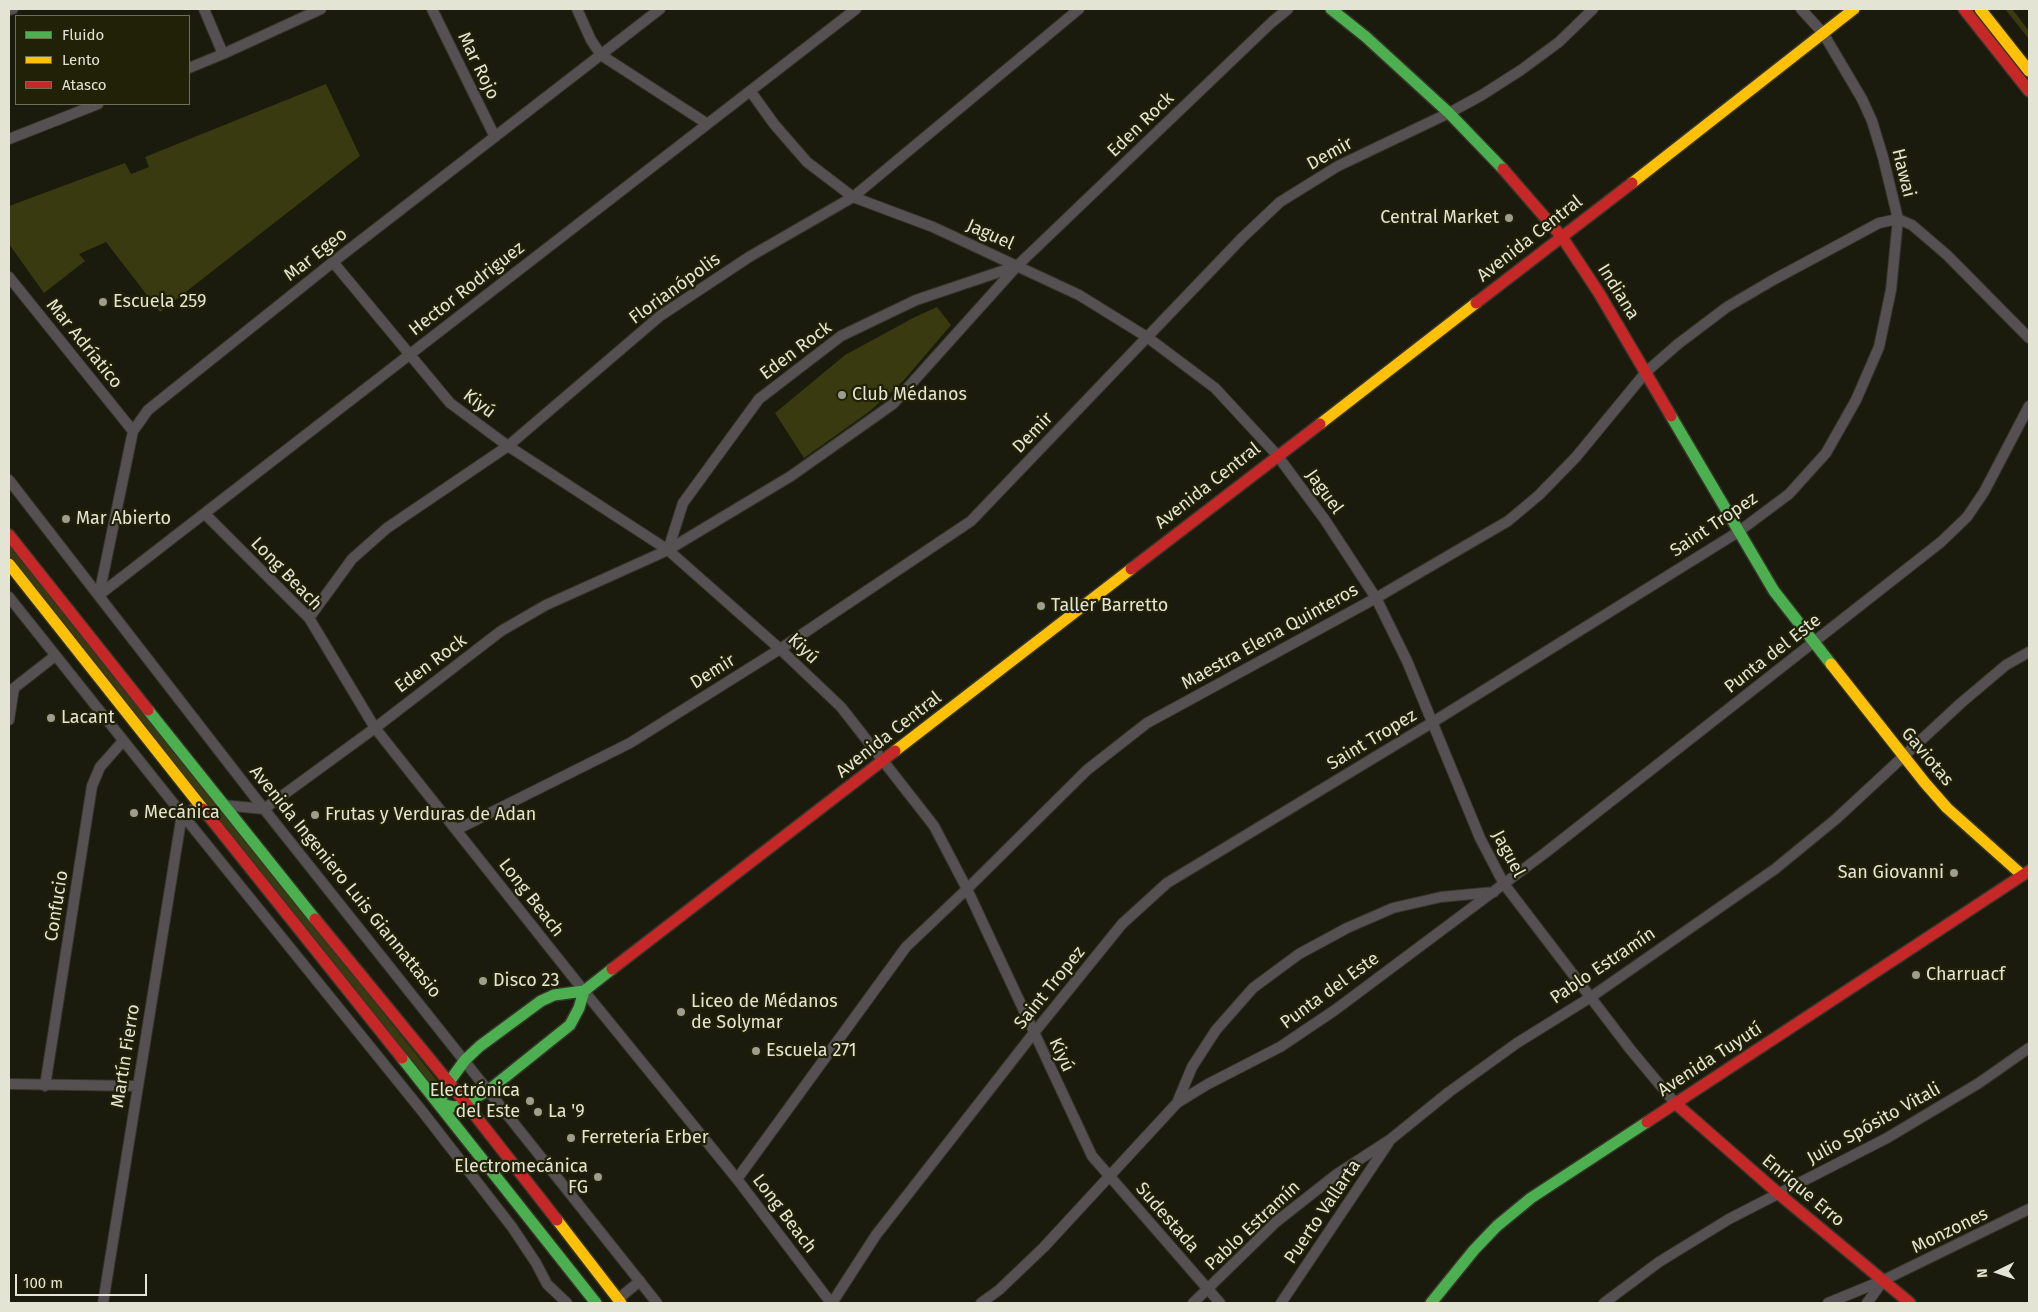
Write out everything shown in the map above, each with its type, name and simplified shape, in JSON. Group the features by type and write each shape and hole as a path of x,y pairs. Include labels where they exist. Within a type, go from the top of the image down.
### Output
{"street":[{"path":"9,10 13,9"},
{"path":"204,9 223,54"},
{"path":"190,68 321,9"},
{"name":"Mar Rojo","path":"432,9 495,137"},
{"path":"577,9 591,40 601,55 706,123"},
{"name":"Mar Egeo","path":"99,595 133,431 148,410 333,262 660,9"},
{"name":"Hector Rodriguez","path":"99,595 706,123 751,92 856,9"},
{"name":"Florianópolis","path":"309,618 352,559 387,528 508,446 660,316 749,257 853,197 1079,9"},
{"name":"Eden Rock","path":"264,809 375,728 501,631 546,605 668,550 792,476 893,404 1018,265 1272,22 1288,9"},
{"name":"Indiana","path":"1331,9 1366,37 1449,112 1497,162 1562,237 1599,293 1774,592 1813,643"},
{"name":"Demir","path":"456,830 630,743 780,649 971,521 1242,238 1280,202 1338,166 1449,112 1521,70 1559,42 1593,9"},
{"name":"Hawai","path":"1801,9 1823,33 1862,99 1872,121 1883,157 1898,219 1912,225 1947,255 2029,338"},
{"name":"Avenida Central","path":"439,1104 449,1082 465,1060 480,1046 541,1001 554,996 584,991 1562,237 1854,9"},
{"path":"1964,9 2029,91"},
{"path":"1980,9 2029,70"},
{"name":"Jaguel","path":"751,92 774,124 807,162 853,197 933,227 1079,295 1147,337 1215,388 1277,455 1325,520 1376,598 1408,661 1480,838 1504,884 1548,944 1675,1104"},
{"path":"9,139 95,105"},
{"name":"Maestra Elena Quinteros","path":"738,1179 906,947 1086,770 1147,723 1376,598 1508,521 1539,495 1576,457 1646,372 1678,344 1727,307 1773,280 1879,223 1898,219"},
{"name":"Saint Tropez","path":"831,1303 876,1235 1033,1034 1122,924 1167,883 1433,722 1738,532 1789,494 1826,453 1856,400 1879,347 1891,290 1898,219"},
{"name":"Kiyú","path":"333,262 450,403 508,446 668,550 780,649 841,707 934,826 967,889 1033,1034 1092,1156 1109,1178"},
{"name":"Eden Rock","path":"668,550 684,503 759,399 841,336 916,300 1018,265"},
{"name":"Mar Adríatico","path":"9,277 133,431"},
{"name":"Punta del Este","path":"981,1303 999,1290 1044,1248 1177,1103 1208,1084 1280,1047 1335,1010 1495,892 1941,542 1967,517 1984,492 2029,406"},
{"name":"Avenida Ingeniero Luis Giannattasio","path":"9,480 264,809 657,1303"},
{"name":"Long Beach","path":"205,514 309,618 375,728 584,991 738,1179 831,1303"},
{"path":"9,536 358,974 449,1082 620,1301 640,1281"},
{"path":"9,564 596,1303"},
{"path":"9,597 422,1111 512,1227 536,1263 547,1284 568,1303"},
{"name":"Gaviotas","path":"1813,643 1903,757 1947,808 2027,876"},
{"name":"Pablo Estramín","path":"1193,1303 1276,1222 1337,1174 1391,1139 1449,1092 1517,1043 1591,997 1775,869 1836,820 1976,690 2006,665 2029,652"},
{"path":"9,720 11,688 55,656"},
{"name":"Confucio","path":"45,1086 92,786 100,767 123,741"},
{"path":"223,805 264,809"},
{"path":"182,814 201,806"},
{"name":"Martín Fierro","path":"102,1303 182,814"},
{"name":"Avenida Tuyutí","path":"1431,1303 1474,1250 1531,1198 2027,876"},
{"name":"Punta del Este","path":"1177,1103 1192,1067 1216,1030 1253,988 1299,954 1347,928 1393,908 1440,897 1495,892"},
{"path":"422,1111 439,1104 454,1107 466,1104 489,1090 570,1025 580,1008 584,991"},
{"name":"Julio Spósito Vitali","path":"1604,1303 1659,1262 1729,1219 1887,1138 1979,1083 2029,1048"},
{"path":"9,1084 138,1086"},
{"name":"Enrique Erro","path":"1675,1104 1910,1303"},
{"name":"Puerto Vallarta","path":"1281,1303 1391,1139"},
{"name":"Sudestada","path":"1109,1178 1220,1303"},
{"name":"Monzones","path":"1828,1303 1884,1280 2029,1209"},
{"name":"Monzones","path":"1867,1303 1884,1280"}],"shaded area":[{"path":"2005,9 2013,10 2029,31 2029,39"},
{"path":"326,84 360,156 160,312 106,242 79,254 85,261 44,293 9,244 9,206 125,163 131,174 149,167 145,157"},
{"name":"Club Médanos","path":"937,307 951,325 904,380 870,411 804,458 775,413 845,355"},
{"path":"9,543 443,1088 437,1093 9,557"}],"traffic: fast":[{"path":"1331,9 1366,37 1449,113 1503,169"},
{"path":"1671,416 1774,591 1831,664"},
{"path":"148,710 315,919"},
{"path":"584,991 579,1008 570,1025 489,1090 461,1106 454,1107 439,1104 449,1082 465,1060 480,1046 541,1001 554,995 584,991 612,969"},
{"path":"402,1058 596,1303"},
{"path":"1431,1303 1474,1250 1497,1226 1531,1198 1647,1122"}],"traffic: slow":[{"path":"1632,183 1854,9"},
{"path":"1980,9 2029,71"},
{"path":"1320,424 1476,303"},
{"path":"9,564 203,809"},
{"path":"895,751 1131,569"},
{"path":"1831,664 1947,808 2022,875"},
{"path":"557,1220 621,1303"}],"traffic: jam":[{"path":"1964,9 2029,91"},
{"path":"1503,169 1562,237 1599,293 1671,416"},
{"path":"1476,303 1632,183"},
{"path":"1131,569 1320,424"},
{"path":"9,535 148,710"},
{"path":"612,969 895,751"},
{"path":"203,809 402,1058"},
{"path":"1647,1122 2029,871"},
{"path":"315,919 456,1091 557,1220"},
{"path":"1675,1103 1779,1194 1910,1303"}],"place":[{"name":"Central Market","path":"1509,218"},
{"name":"Escuela 259","path":"103,302"},
{"name":"Club Médanos","path":"842,395"},
{"name":"Mar Abierto","path":"66,519"},
{"name":"Taller Barretto","path":"1041,606"},
{"name":"Lacant","path":"51,718"},
{"name":"Mecánica","path":"134,813"},
{"name":"Frutas y Verduras de Adan","path":"315,815"},
{"name":"San Giovanni","path":"1954,873"},
{"name":"Charruacf","path":"1916,975"},
{"name":"Disco 23","path":"483,981"},
{"name":"Liceo de Médanos de Solymar","path":"681,1012"},
{"name":"Escuela 271","path":"756,1051"},
{"name":"Electrónica del Este","path":"530,1101"},
{"name":"La '9","path":"538,1112"},
{"name":"Ferretería Erber","path":"571,1138"},
{"name":"Electromecánica FG","path":"598,1177"}]}
